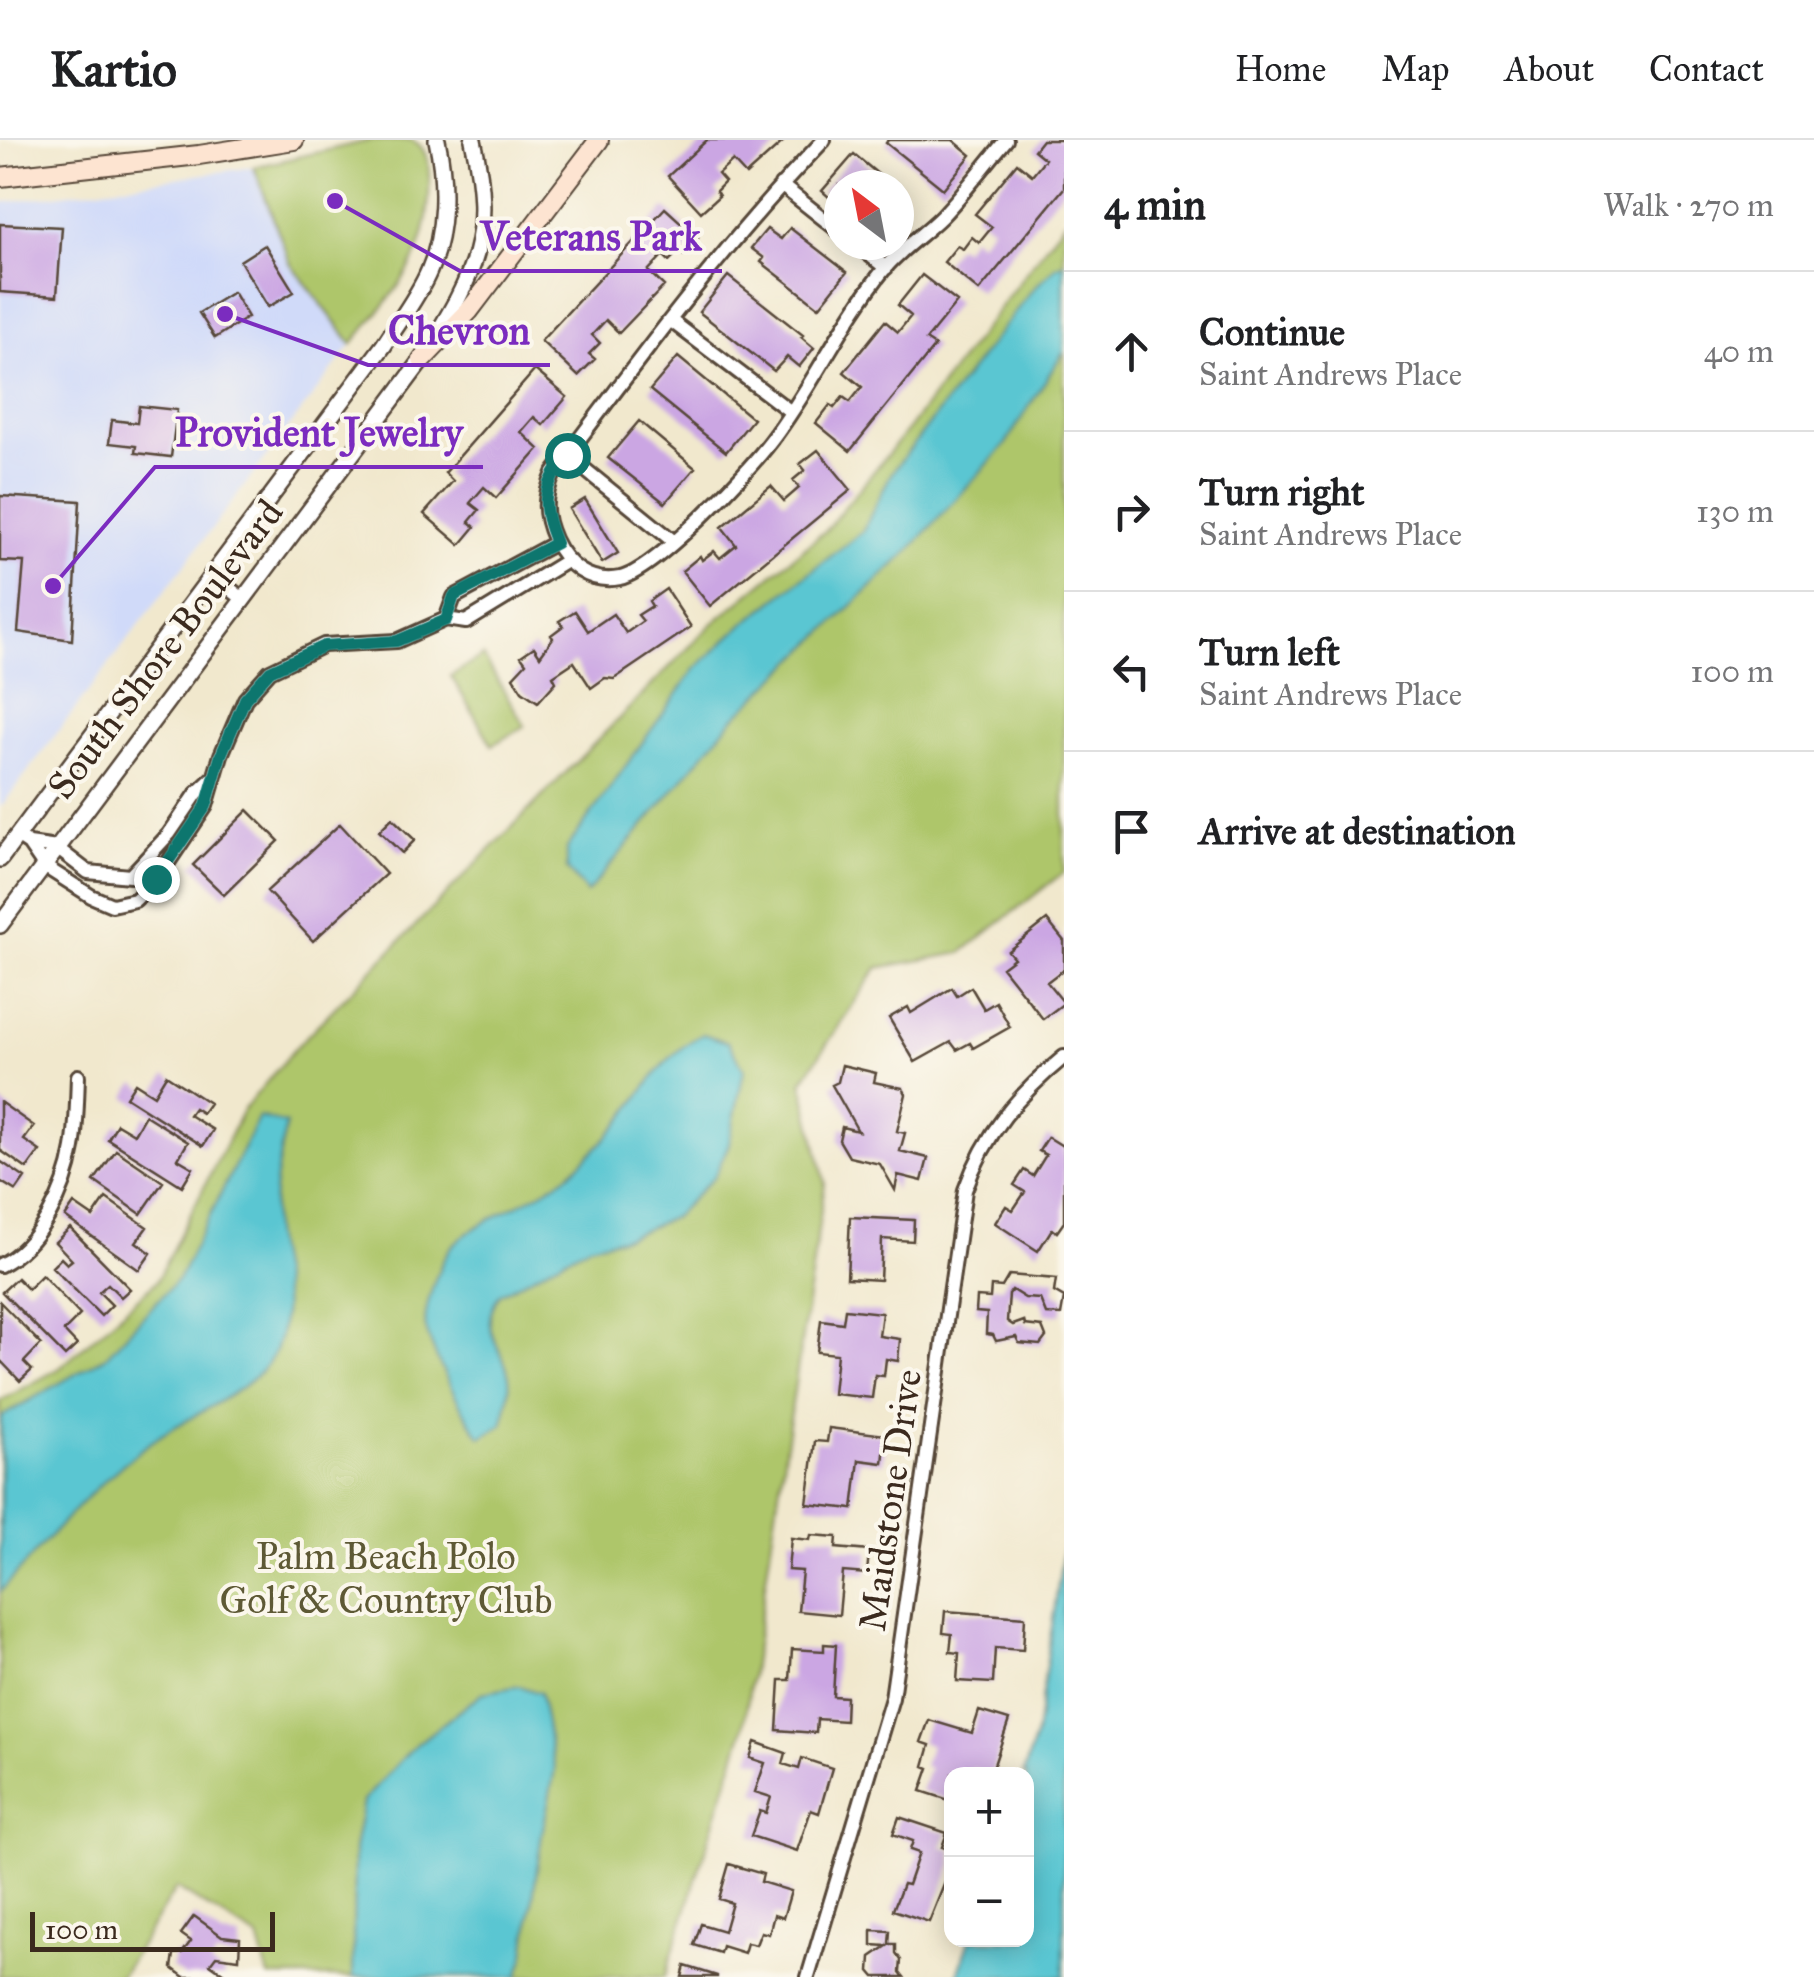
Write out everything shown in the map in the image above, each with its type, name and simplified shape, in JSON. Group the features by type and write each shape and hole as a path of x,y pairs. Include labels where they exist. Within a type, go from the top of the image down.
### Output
{"main road":[{"path":"0,177 149,162 294,140"},
{"path":"422,360 469,311 599,140"}],"street":[{"name":"South Shore Boulevard","path":"0,860 23,840 211,574 384,345 428,273 439,240 442,190 437,140"},
{"name":"South Shore Boulevard","path":"0,925 422,360 467,285 480,247 483,192 474,140"},
{"path":"824,140 781,185 670,320 554,473 543,503 556,543 574,569 590,576 620,578 634,573 673,541 770,442 886,268 941,216 1004,141"},
{"path":"781,185 824,219"},
{"path":"876,260 886,268"},
{"path":"670,320 791,412"},
{"path":"567,455 673,541"},
{"path":"446,620 454,596 556,543"},
{"path":"23,840 44,866 91,896 112,905 135,900 156,879 206,806 245,699 270,671 324,646 397,641 446,620 466,622 568,560"},
{"path":"211,574 243,600"},
{"path":"23,840 58,848 88,872 130,876 169,834 197,793 214,778"},
{"name":"Maidstone Drive","path":"808,1977 892,1698 965,1190 995,1126 1016,1099 1064,1056"},
{"path":"0,1265 15,1258 36,1233 60,1192 74,1149 78,1076"}],"shaded area":[{"path":"254,167 290,263 352,344 0,808 0,203"}],"green space":[{"path":"372,140 411,140 419,145 428,163 429,201 426,225 410,267 352,344 290,263 254,167"},
{"name":"Palm Beach Polo Golf & Country Club","path":"1064,222 1064,872 961,953 877,968 802,1082 825,1183 743,1732 665,1977 269,1977 258,1938 176,1888 120,1977 0,1977 0,1401 60,1368 156,1282 243,1110 297,1046 711,625 825,531 910,427"},
{"path":"483,656 525,726 492,745 451,676"}],"water":[{"path":"1064,263 1064,351 1005,445 907,553 733,719 587,893 567,869 567,848 695,669 741,626 862,532 891,474 1031,291"},
{"path":"703,1034 728,1042 744,1070 729,1144 714,1177 674,1217 627,1237 589,1245 500,1294 490,1327 506,1365 509,1395 502,1425 481,1437 450,1385 426,1328 430,1297 444,1259 469,1232 550,1187 578,1166 611,1133 674,1054"},
{"path":"259,1117 286,1124 273,1216 283,1316 269,1362 224,1399 135,1454 74,1510 0,1592 1,1417 105,1357 179,1278"},
{"path":"1064,1545 1064,1977 957,1977 968,1947 1034,1947 1034,1767 1025,1767 1036,1734"},
{"path":"519,1686 540,1693 555,1769 518,1977 353,1977 354,1849 363,1801 413,1747 482,1693"}],"building":[{"path":"707,140 785,140 746,175 733,161 718,174 725,182 716,191 719,196 701,212 668,176"},
{"path":"953,140 971,155 943,189 886,143"},
{"path":"1042,140 1064,140 1064,188 979,291 944,262 957,246 963,249 972,237 979,243 992,227 975,214 1017,163 1032,175 1045,159 1034,150"},
{"path":"854,154 873,170 840,170"},
{"path":"665,208 698,238 683,255 679,251 669,261 663,255 648,271 664,286 619,333 606,320 592,335 600,343 589,354 595,359 578,376 541,341"},
{"path":"0,224 62,227 57,296 0,292"},
{"path":"790,228 824,254 824,260 831,260 847,272 819,307 761,262 764,258 751,248 767,229 781,239"},
{"path":"265,245 294,292 268,307 240,261"},
{"path":"922,275 957,302 926,340 935,346 850,451 816,423 830,405 834,408 843,397 850,402 862,387 844,372 885,321 898,332 911,316 898,305"},
{"path":"728,276 814,348 799,367 787,357 774,371 699,312"},
{"path":"233,292 248,317 215,338 199,313"},
{"path":"678,357 753,419 726,452 650,390"},
{"path":"535,370 567,397 543,425 534,417 521,432 539,449 496,498 484,487 470,503 479,510 469,522 475,527 460,545 424,514 453,481 445,473"},
{"path":"139,406 177,410 171,457 135,453 136,446 109,443 112,420 137,423"},
{"path":"639,421 695,468 665,503 608,458"},
{"path":"818,450 851,490 710,606 682,571 700,556 702,560 714,551 720,558 736,545 722,527 771,486 784,501 799,488 793,480 805,470 800,464"},
{"path":"0,496 80,501 72,640 18,632 24,562 0,561"},
{"path":"585,499 618,553 602,563 569,509"},
{"path":"666,589 691,627 614,679 605,678 591,688 574,662 553,676 556,682 538,702 522,691 513,677 526,663 521,656 534,647 540,656 553,638 551,635 563,626 559,621 575,611 588,631 613,614 626,633 643,621 638,615 652,606 649,601"},
{"path":"248,810 279,841 224,895 193,865"},
{"path":"392,818 415,840 402,853 379,831"},
{"path":"340,824 386,874 313,941 267,891"},
{"path":"1047,920 1064,941 1064,969 1047,982 1064,1003 1043,1019 1002,967 1014,958 1008,951"},
{"path":"971,987 984,1009 996,1002 1010,1027 973,1048 970,1043 957,1050 951,1042 915,1062 889,1018 908,1007 911,1013 952,988 957,996"},
{"path":"842,1065 876,1073 874,1082 903,1088 906,1094 897,1131 905,1133 900,1151 928,1158 922,1181 898,1175 895,1190 880,1164 849,1157 839,1140 842,1127 858,1131 832,1085 838,1082"},
{"path":"166,1075 209,1103 202,1113 194,1108 189,1115 213,1130 203,1146 126,1097 135,1083 154,1095"},
{"path":"0,1102 34,1126 24,1140 40,1151 27,1169 0,1150"},
{"path":"145,1115 188,1142 178,1159 193,1168 182,1186 108,1139 117,1124 134,1134"},
{"path":"1048,1137 1064,1147 1064,1222 1057,1232 1052,1229 1038,1251 995,1223 1006,1206 1013,1210 1025,1192 1014,1185 1024,1170 1033,1176 1046,1155 1039,1151"},
{"path":"116,1150 163,1182 141,1214 94,1181"},
{"path":"0,1161 25,1178 16,1191 0,1181"},
{"path":"106,1198 147,1227 136,1242 151,1253 139,1270 65,1217 74,1204 93,1217"},
{"path":"850,1217 914,1220 913,1241 882,1239 880,1280 847,1278"},
{"path":"70,1228 130,1289 121,1297 108,1284 99,1292 112,1305 101,1316 52,1267 61,1258 67,1264 72,1260 55,1242"},
{"path":"42,1275 80,1315 64,1331 77,1345 65,1356 2,1292 17,1278 28,1289"},
{"path":"1009,1275 1056,1279 1054,1292 1064,1298 1061,1315 1046,1314 1040,1299 1025,1298 1012,1290 1009,1294 1007,1321 1042,1327 1046,1337 1040,1345 1019,1343 1016,1337 996,1341 993,1335 986,1334 987,1313 976,1312 977,1297 990,1298 991,1286 1002,1287"},
{"path":"0,1302 41,1344 24,1362 32,1370 20,1381 0,1360"},
{"path":"845,1309 882,1313 879,1336 900,1339 898,1361 886,1359 884,1376 875,1375 872,1398 833,1394 837,1354 817,1352 821,1320 843,1323"},
{"path":"829,1428 886,1435 883,1463 859,1460 853,1509 807,1504 815,1441 827,1442"},
{"path":"811,1535 837,1537 836,1548 869,1551 867,1574 843,1572 839,1615 798,1611 802,1571 788,1570 791,1538 810,1540"},
{"path":"945,1611 1025,1617 1023,1650 995,1648 993,1683 957,1681 959,1653 950,1652 952,1634 943,1633"},
{"path":"824,1644 836,1645 833,1696 846,1697 845,1721 817,1719 816,1733 777,1730 780,1680 790,1680 792,1649 824,1651"},
{"path":"979,1711 1009,1720 993,1767 944,1767 944,1798 921,1791 929,1768 924,1766 930,1745 921,1742 929,1720 972,1733"},
{"path":"755,1742 786,1753 783,1764 799,1769 802,1758 832,1768 819,1813 811,1810 797,1851 751,1836 760,1811 766,1813 771,1797 755,1792 765,1763 750,1758"},
{"path":"899,1817 944,1832 944,1885 929,1922 893,1910 903,1884 908,1885 919,1853 910,1850 913,1841 893,1834"},
{"path":"729,1864 763,1874 761,1882 791,1891 783,1918 774,1915 769,1934 761,1932 756,1945 747,1943 744,1953 722,1946 720,1953 694,1945 701,1924 724,1931 732,1903 719,1899"},
{"path":"194,1916 222,1936 240,1938 239,1959 216,1956 210,1964 224,1977 184,1977 172,1968 174,1954 182,1953 191,1941 181,1934"},
{"path":"872,1930 890,1931 889,1944 896,1944 904,1977 875,1977 870,1971 871,1957 887,1946 872,1945"},
{"path":"685,1966 717,1976 717,1977 682,1977"}],"place":[{"name":"Veterans Park","path":"335,201"},
{"name":"Chevron","path":"225,314"},
{"name":"Provident Jewelry","path":"53,586"}],"route":[{"path":"156,879 206,806 221,755 245,699 270,671 324,646 397,641 422,632 446,620 454,596 556,543 543,503 554,473 567,455"}]}
